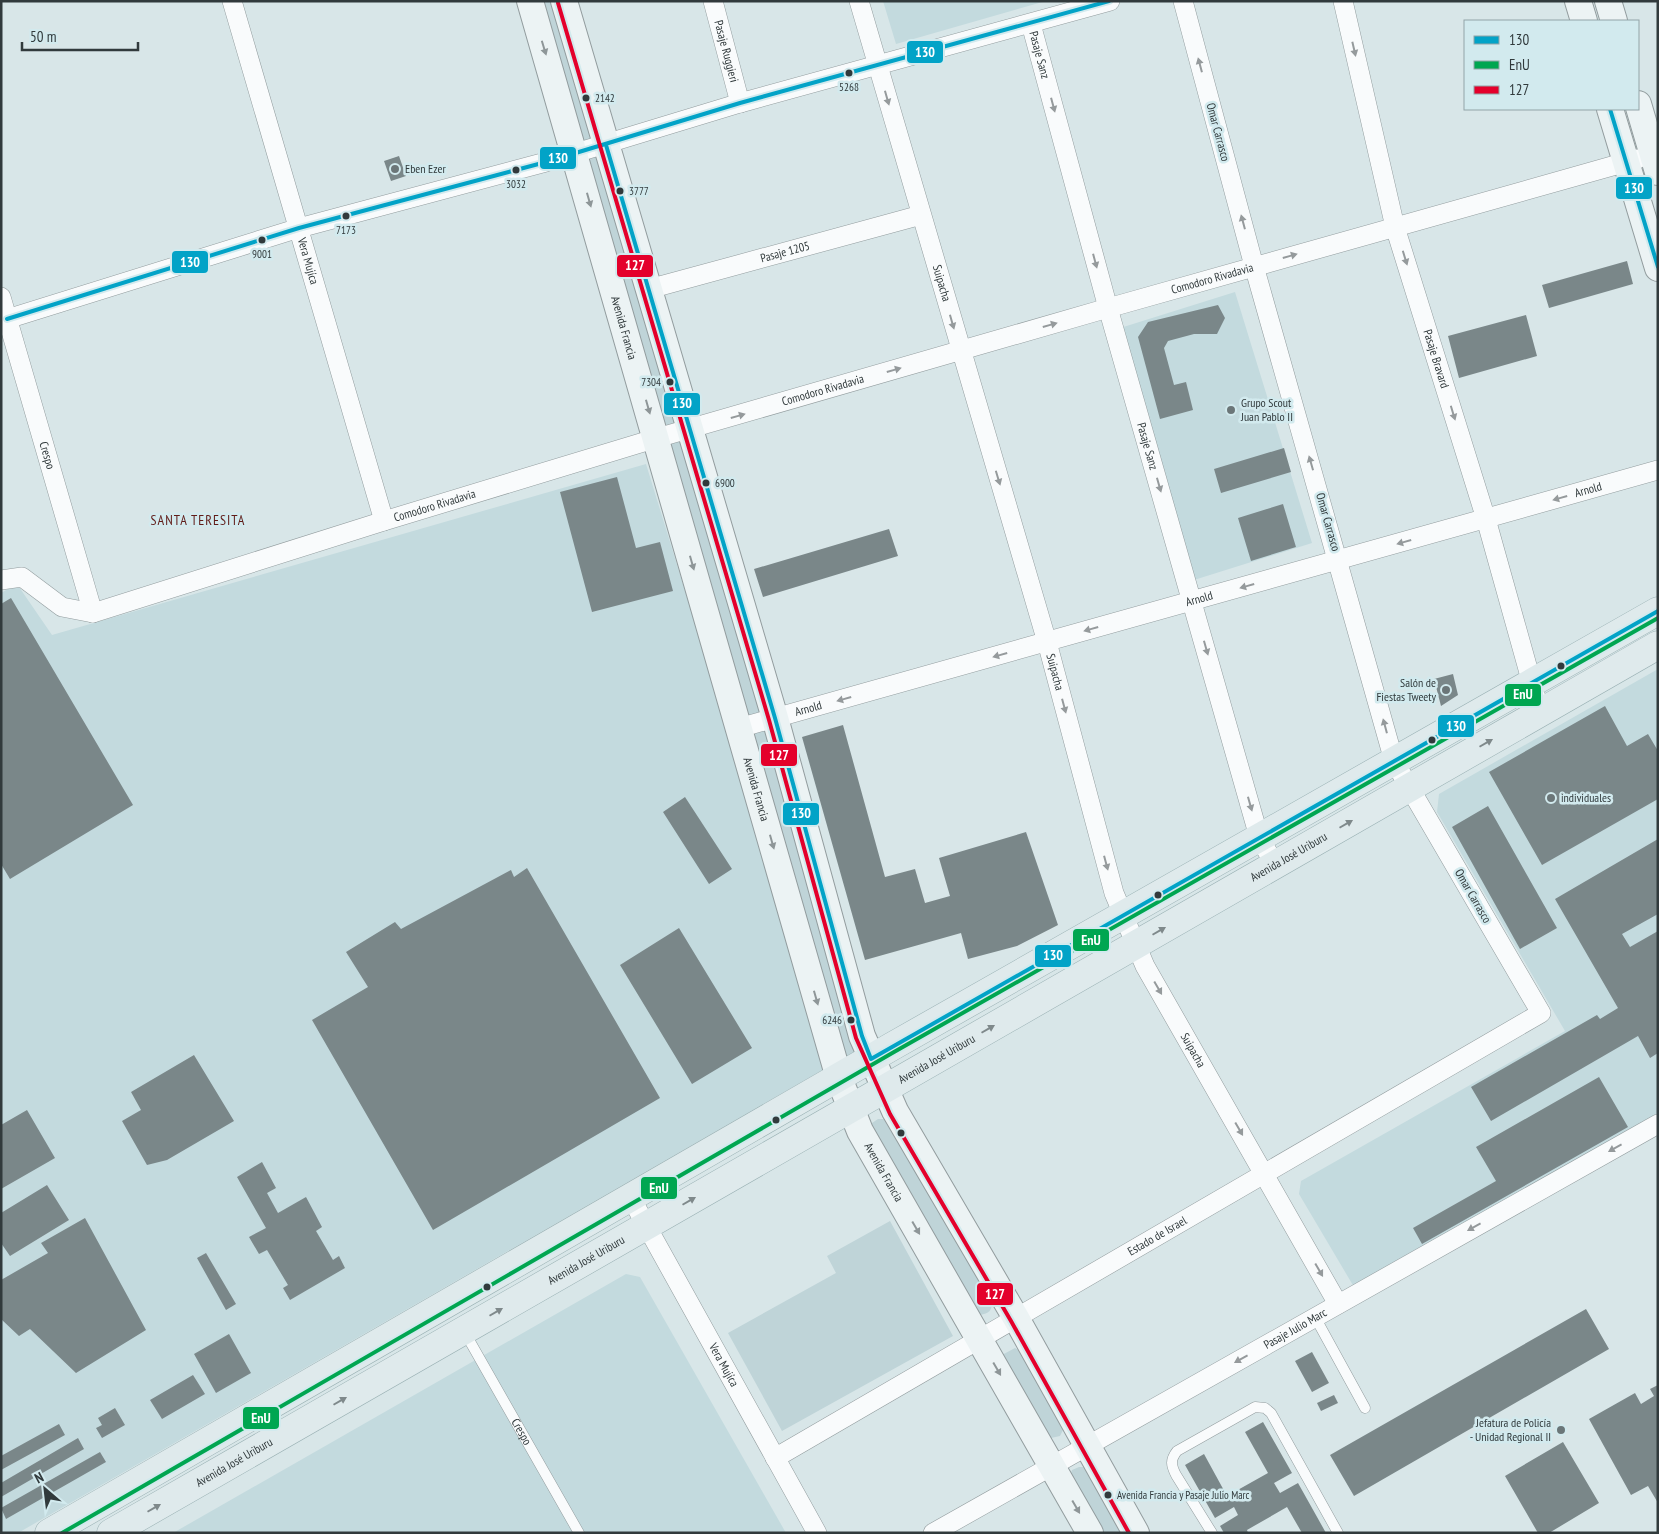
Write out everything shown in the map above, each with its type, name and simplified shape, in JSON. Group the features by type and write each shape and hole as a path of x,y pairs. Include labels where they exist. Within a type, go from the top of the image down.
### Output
{"main road":[{"name":"Avenida Francia","path":"530,1 657,438 839,1078 850,1109 860,1131 1090,1533"},
{"path":"564,1 775,718 862,1036 871,1059 903,1123 1016,1318 1136,1533"},
{"path":"1578,1 1584,20"},
{"path":"1608,1 1614,20"},
{"path":"1639,107 1656,160"},
{"path":"1610,110 1658,268"},
{"path":"49,1533 871,1059 1658,611"},
{"name":"Avenida José Uriburu","path":"111,1533 1658,645"}],"street":[{"name":"Vera Mujíca","path":"232,1 384,521"},
{"name":"Pasaje Ruggieri","path":"713,1 740,103"},
{"name":"Suipacha","path":"859,1 1047,642 1114,893 1145,966 1338,1304"},
{"path":"4,320 299,228 606,145 740,103 1110,1"},
{"name":"Omar Carrasco","path":"1182,1 1254,266 1339,560 1394,761 1541,1013"},
{"name":"Pasaje Bravard","path":"1343,1 1395,227 1486,518 1540,712"},
{"name":"Pasaje Sanz","path":"1031,24 1108,308 1259,837 1275,865"},
{"name":"Comodoro Rivadavia","path":"93,614 384,521 657,438 1254,266 1626,162 1656,160"},
{"name":"Pasaje 1205","path":"649,289 921,215"},
{"name":"Crespo","path":"1,297 4,320 93,614"},
{"name":"Arnold","path":"739,728 1658,470"},
{"path":"1,580 22,577 62,607 93,614"},
{"name":"Estado de Israel","path":"775,1458 1541,1013"},
{"name":"Pasaje Julio Marc","path":"933,1533 1658,1124"},
{"name":"Vera Mujíca","path":"630,1198 817,1533"},
{"path":"448,1303 464,1330"},
{"path":"289,1394 306,1421"}],"lane":[{"path":"1315,1317 1365,1408"},
{"name":"Crespo","path":"464,1330 579,1533"},
{"path":"1212,1533 1176,1475 1171,1465 1172,1457 1177,1450 1255,1407 1265,1408 1271,1413 1338,1533"}],"shaded area":[{"path":"530,1 564,1 871,1059 839,1078"},
{"path":"883,1 1046,1 896,44"},
{"path":"1235,292 1312,543 1194,580 1117,329"},
{"path":"646,464 831,1065 18,1533 1,1533 1,593 17,584 52,635"},
{"path":"1658,669 1658,1113 1354,1287 1299,1194 1301,1181 1565,1031 1437,812 1439,794"},
{"path":"878,1119 884,1119 992,1302 991,1310 988,1312 980,1315 870,1128 872,1123"},
{"path":"890,1221 953,1336 782,1431 728,1333 836,1273 827,1256"},
{"path":"626,1274 640,1277 786,1533 173,1533"},
{"path":"1015,1348 1022,1352 1064,1428 1060,1436 1051,1438 1045,1436 1002,1355"},
{"path":"1085,1467 1126,1533 1099,1533 1070,1476 1072,1470"}],"building":[{"name":"Eben Ezer","path":"399,156 406,176 391,181 384,161"},
{"path":"1627,261 1633,284 1549,308 1542,285"},
{"path":"1218,305 1225,318 1217,334 1194,334 1168,341 1164,348 1174,385 1186,382 1193,410 1160,419 1138,337 1148,322"},
{"path":"1526,315 1537,356 1459,378 1448,336"},
{"path":"1284,448 1291,472 1221,493 1214,469"},
{"path":"617,477 636,548 660,542 673,591 592,612 560,492"},
{"path":"1283,504 1296,547 1251,561 1238,518"},
{"path":"889,529 898,556 763,597 754,569"},
{"path":"11,598 133,805 10,879 1,864 1,604"},
{"path":"1453,674 1458,695 1441,706 1434,679"},
{"path":"1605,706 1627,746 1648,734 1658,751 1658,799 1542,865 1489,772"},
{"path":"843,725 885,877 915,869 925,903 950,896 939,858 1026,832 1058,925 1017,946 968,959 961,933 865,960 802,737"},
{"path":"685,797 732,869 709,884 663,812"},
{"path":"1488,806 1557,928 1520,949 1452,827"},
{"path":"1658,839 1658,914 1622,934 1630,947 1658,931 1658,1053 1650,1058 1638,1036 1491,1121 1471,1087 1597,1015 1600,1019 1618,1008 1555,899"},
{"path":"527,868 660,1098 433,1230 312,1020 368,987 346,952 395,922 401,929 511,870 514,877"},
{"path":"679,928 752,1048 692,1084 620,965"},
{"path":"194,1055 234,1121 167,1160 147,1165 122,1121 141,1110 131,1092"},
{"path":"1599,1077 1628,1127 1422,1244 1413,1228 1496,1181 1476,1147"},
{"path":"27,1110 55,1158 1,1189 1,1125"},
{"path":"262,1162 276,1188 267,1193 278,1213 306,1197 322,1227 316,1231 333,1260 339,1256 345,1268 290,1300 283,1288 288,1285 267,1250 259,1254 249,1237 266,1228 237,1177"},
{"path":"47,1185 69,1220 10,1256 1,1243 1,1213"},
{"path":"85,1218 146,1330 76,1373 30,1329 19,1336 1,1319 1,1280 48,1253 41,1243"},
{"path":"206,1253 236,1304 226,1310 197,1258"},
{"path":"1586,1309 1609,1349 1354,1496 1330,1455"},
{"path":"229,1334 251,1373 216,1393 194,1354"},
{"path":"1312,1352 1329,1383 1312,1392 1295,1361"},
{"path":"193,1375 205,1394 162,1419 150,1400"},
{"path":"1658,1385 1658,1503 1648,1486 1631,1495 1589,1419 1635,1393 1641,1404 1654,1396 1650,1389"},
{"path":"1334,1395 1338,1403 1321,1411 1317,1403"},
{"path":"115,1408 125,1425 102,1438 96,1428 102,1425 98,1418"},
{"path":"1263,1422 1292,1473 1274,1483 1280,1493 1298,1483 1326,1533 1302,1533 1287,1507 1247,1530 1248,1533 1224,1533 1220,1526 1238,1515 1234,1507 1215,1518 1185,1465 1204,1454 1227,1496 1268,1473 1245,1432"},
{"path":"59,1424 65,1435 1,1470 1,1456"},
{"path":"78,1438 84,1449 1,1497 1,1483"},
{"path":"1563,1442 1599,1503 1549,1533 1538,1533 1505,1476"},
{"path":"100,1452 106,1462 6,1519 1,1508"}],"transit line":[{"name":"130","path":"7,319 299,228 546,162 740,103 1109,1"},
{"name":"127","path":"558,3 769,720 856,1038 890,1114 1011,1321 1129,1533"},
{"name":"130","path":"1610,110 1658,267"},
{"name":"130","path":"606,145 775,718 862,1036 871,1059 1658,611"},
{"name":"EnU","path":"62,1533 894,1052 1658,618"}],"place":[{"name":"5268","path":"849,73"},
{"name":"2142","path":"586,98"},
{"name":"Eben Ezer","path":"395,169"},
{"name":"3032","path":"516,170"},
{"name":"3777","path":"620,191"},
{"name":"7173","path":"346,216"},
{"name":"9001","path":"262,240"},
{"name":"7304","path":"670,382"},
{"name":"Grupo Scout Juan Pablo II","path":"1231,410"},
{"name":"6900","path":"706,483"},
{"name":"Salón de Fiestas Tweety","path":"1446,690"},
{"name":"individuales","path":"1551,798"},
{"name":"6246","path":"851,1020"},
{"name":"Jefatura de Policía - Unidad Regional II","path":"1561,1430"},
{"name":"Avenida Francia y Pasaje Julio Marc","path":"1108,1495"}],"district":[{"name":"SANTA TERESITA","path":"198,520"}]}
